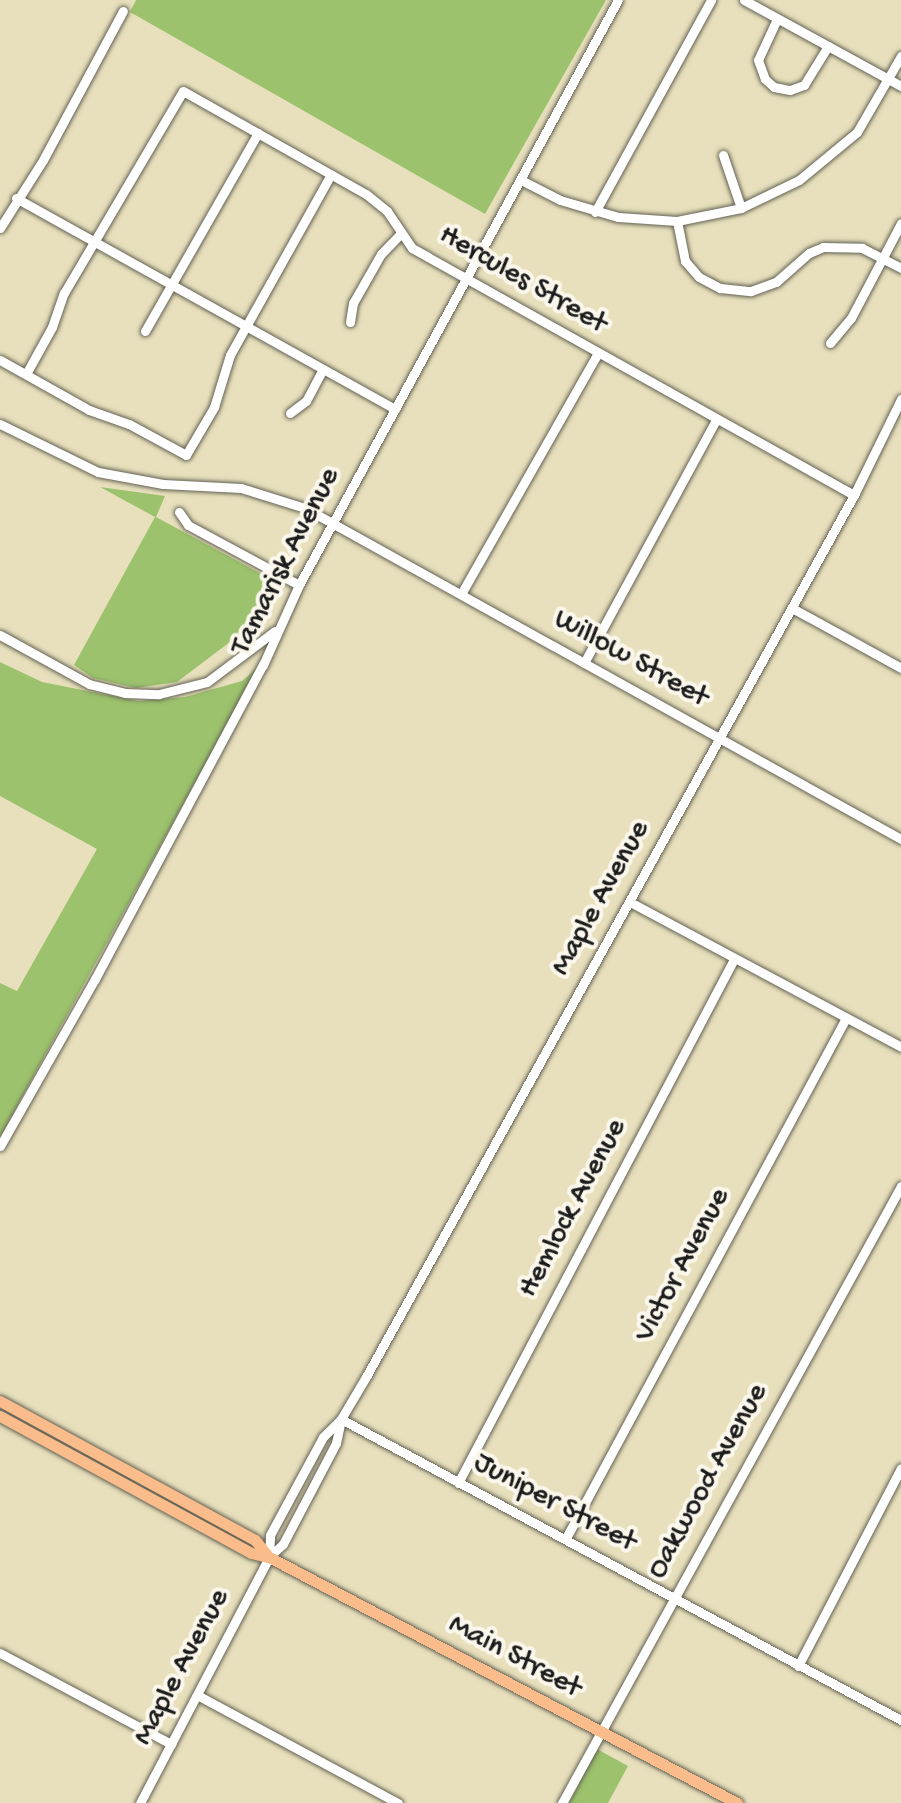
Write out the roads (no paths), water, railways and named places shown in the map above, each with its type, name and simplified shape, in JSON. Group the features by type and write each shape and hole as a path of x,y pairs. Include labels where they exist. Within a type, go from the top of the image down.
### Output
{"main road":[{"name":"Main Street","path":"0,1401 255,1540 269,1557"},
{"name":"Main Street","path":"0,1416 251,1553 269,1557 737,1803"},
{"path":"28,1432 36,1430 65,1446 76,1442"}],"street":[{"name":"Tamarisk Avenue","path":"0,1146 123,927 263,665 299,585 618,0"},
{"path":"595,212 712,0"},
{"path":"744,0 901,86"},
{"path":"0,228 43,160 123,11"},
{"path":"777,19 758,60 765,79 774,86 790,90 804,85 828,46"},
{"path":"521,180 595,212 677,221 742,208 799,180 857,132 901,56"},
{"name":"Hercules Street","path":"94,240 183,90 378,203 412,248 854,494"},
{"path":"146,331 258,133"},
{"path":"723,155 742,208"},
{"path":"0,360 89,410 129,424 186,455 214,406 230,355 331,174"},
{"path":"16,198 396,409"},
{"path":"677,221 685,261 709,285 736,292 776,282 809,253 822,247 846,245 901,268"},
{"path":"830,343 851,318 901,223"},
{"path":"350,322 353,303 381,254 400,233"},
{"path":"26,374 94,240"},
{"path":"461,594 598,353"},
{"path":"290,413 306,401 323,369"},
{"name":"Maple Avenue","path":"140,1803 269,1557 270,1535 323,1436 341,1419 630,902 854,494 901,399"},
{"path":"584,663 716,420"},
{"name":"Willow Street","path":"0,424 98,472 162,484 203,484 262,493 335,524 901,839"},
{"path":"179,512 188,525 299,585"},
{"path":"792,608 898,666 901,653"},
{"path":"0,635 89,684 125,693 158,694 207,682 276,630"},
{"path":"630,902 901,1047"},
{"name":"Hemlock Avenue","path":"458,1482 734,959"},
{"name":"Victor Avenue","path":"566,1538 846,1018"},
{"name":"Oakwood Avenue","path":"562,1803 901,1186"},
{"name":"Juniper Street","path":"341,1419 901,1720"},
{"path":"798,1666 901,1468"},
{"path":"0,1653 171,1744"},
{"path":"199,1696 398,1803"}]}
